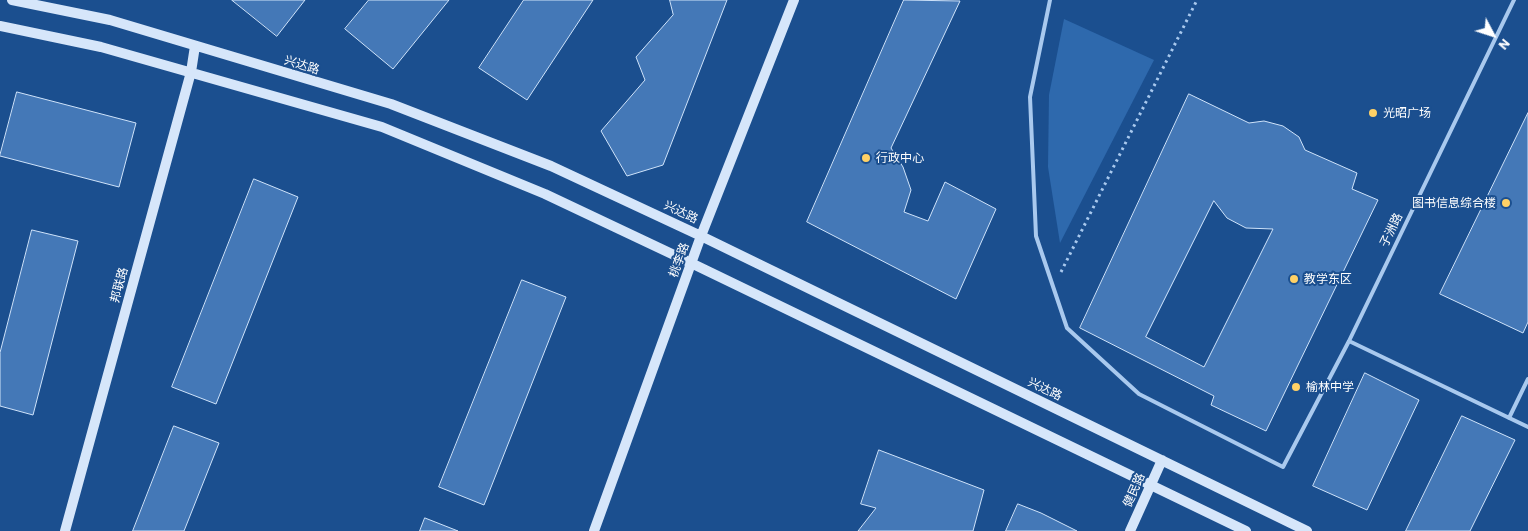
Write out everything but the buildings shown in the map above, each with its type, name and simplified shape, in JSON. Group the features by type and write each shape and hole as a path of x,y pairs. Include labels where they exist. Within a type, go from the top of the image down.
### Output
{"main road":[{"name":"兴达路","path":"12,0 110,20 391,104 551,166 701,236 1307,531"},
{"name":"桃李路","path":"594,531 701,236 794,0"},
{"path":"0,26 101,46 382,127 545,194 1246,531"},
{"name":"邦联路","path":"65,531 191,72 195,46"},
{"name":"健民路","path":"1130,531 1162,460"}],"lane":[{"path":"1050,0 1030,96 1036,236 1053,287"},
{"name":"子洲路","path":"1053,287 1067,328 1139,394 1283,467 1349,341 1514,0"},
{"path":"1349,341 1528,427"},
{"path":"1510,418 1528,379"}],"path":[{"path":"1053,287 1197,0"}],"shaded area":[{"path":"1064,19 1154,60 1060,243 1048,167 1049,95"}],"place":[{"name":"光昭广场","path":"1373,113"},
{"name":"行政中心","path":"866,158"},
{"name":"图书信息综合楼","path":"1506,203"},
{"name":"教学东区","path":"1294,279"},
{"name":"榆林中学","path":"1296,387"}]}
